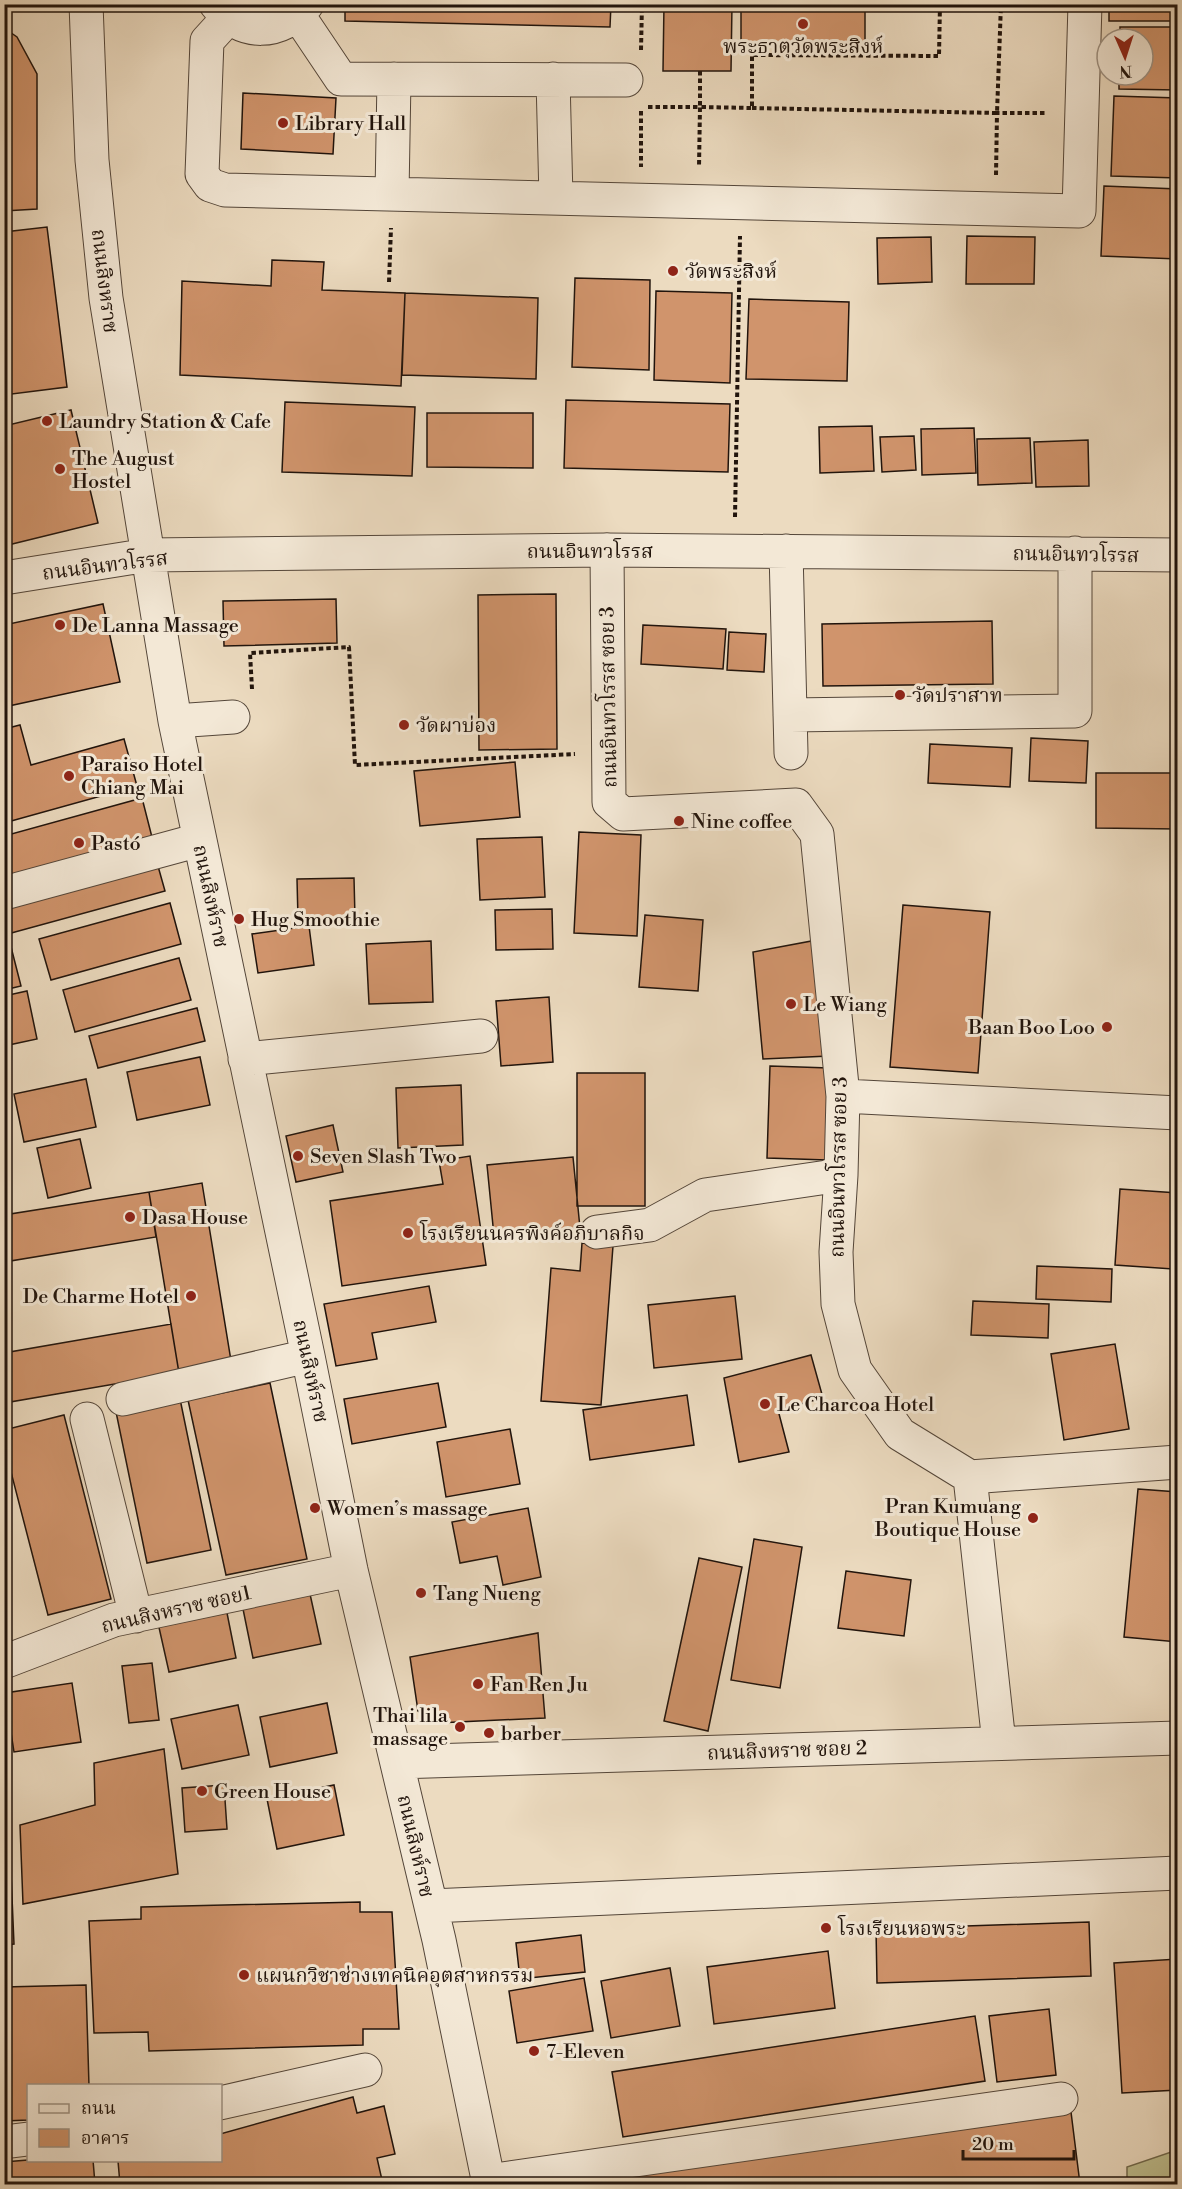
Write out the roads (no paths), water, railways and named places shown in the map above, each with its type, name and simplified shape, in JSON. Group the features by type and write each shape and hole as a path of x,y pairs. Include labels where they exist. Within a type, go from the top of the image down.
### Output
{"street":[{"name":"ถนนสิงหราช","path":"86,4 92,160 106,298 148,555"},
{"path":"626,80 340,80 302,10 282,25 264,29 245,27 222,11 207,41 202,174 210,185 225,190 1078,211 1085,4"},
{"path":"392,194 394,79"},
{"path":"553,79 556,198"},
{"path":"136,487 175,538 200,555"},
{"name":"ถนนอินทวโรรส","path":"4,578 148,555 607,550 1178,555"},
{"name":"ถนนอินทวโรรส ซอย 3","path":"607,550 609,802 623,814 796,805 817,834 843,1096 842,1175 836,1252 838,1304 855,1370 900,1434 970,1477"},
{"path":"786,551 791,753"},
{"path":"790,715 1075,711 1075,553"},
{"name":"ถนนสิงห์ราช","path":"148,555 175,721 351,1570 431,1906 488,2183"},
{"path":"175,721 233,717"},
{"path":"4,893 199,840"},
{"path":"245,1059 482,1036"},
{"path":"843,1096 1178,1113"},
{"path":"597,1232 650,1224 705,1195 842,1175"},
{"path":"123,1399 308,1356"},
{"path":"87,1419 136,1616"},
{"path":"999,1743 970,1477 1178,1462"},
{"name":"ถนนสิงหราช ซอย1","path":"4,1662 114,1620 351,1570"},
{"name":"ถนนสิงหราช ซอย 2","path":"397,1762 1178,1738"},
{"path":"431,1906 1178,1873"},
{"path":"222,2103 365,2070"},
{"path":"488,2183 1061,2099"},
{"path":"4,2142 27,2139"}],"place":[{"name":"พระธาตุวัดพระสิงห์","path":"803,24"},
{"name":"Library Hall","path":"283,123"},
{"name":"วัดพระสิงห์","path":"673,271"},
{"name":"Laundry Station & Cafe","path":"47,421"},
{"name":"The August Hostel","path":"60,469"},
{"name":"De Lanna Massage","path":"60,625"},
{"name":"วัดปราสาท","path":"900,695"},
{"name":"วัดผาบ่อง","path":"404,725"},
{"name":"Paraiso Hotel Chiang Mai","path":"69,776"},
{"name":"Nine coffee","path":"679,821"},
{"name":"Pastó","path":"79,843"},
{"name":"Hug Smoothie","path":"239,919"},
{"name":"Le Wiang","path":"791,1004"},
{"name":"Baan Boo Loo","path":"1107,1027"},
{"name":"Seven Slash Two","path":"298,1156"},
{"name":"Dasa House","path":"130,1217"},
{"name":"โรงเรียนนครพิงค์อภิบาลกิจ","path":"408,1233"},
{"name":"De Charme Hotel","path":"191,1296"},
{"name":"Le Charcoa Hotel","path":"765,1404"},
{"name":"Women’s massage","path":"315,1508"},
{"name":"Pran Kumuang Boutique House","path":"1033,1518"},
{"name":"Tang Nueng","path":"421,1593"},
{"name":"Fan Ren Ju","path":"478,1684"},
{"name":"Thai lila massage","path":"460,1727"},
{"name":"barber","path":"489,1733"},
{"name":"Green House","path":"202,1791"},
{"name":"โรงเรียนหอพระ","path":"826,1928"},
{"name":"แผนกวิชาช่างเทคนิคอุตสาหกรรม","path":"244,1975"},
{"name":"7-Eleven","path":"534,2051"}]}
